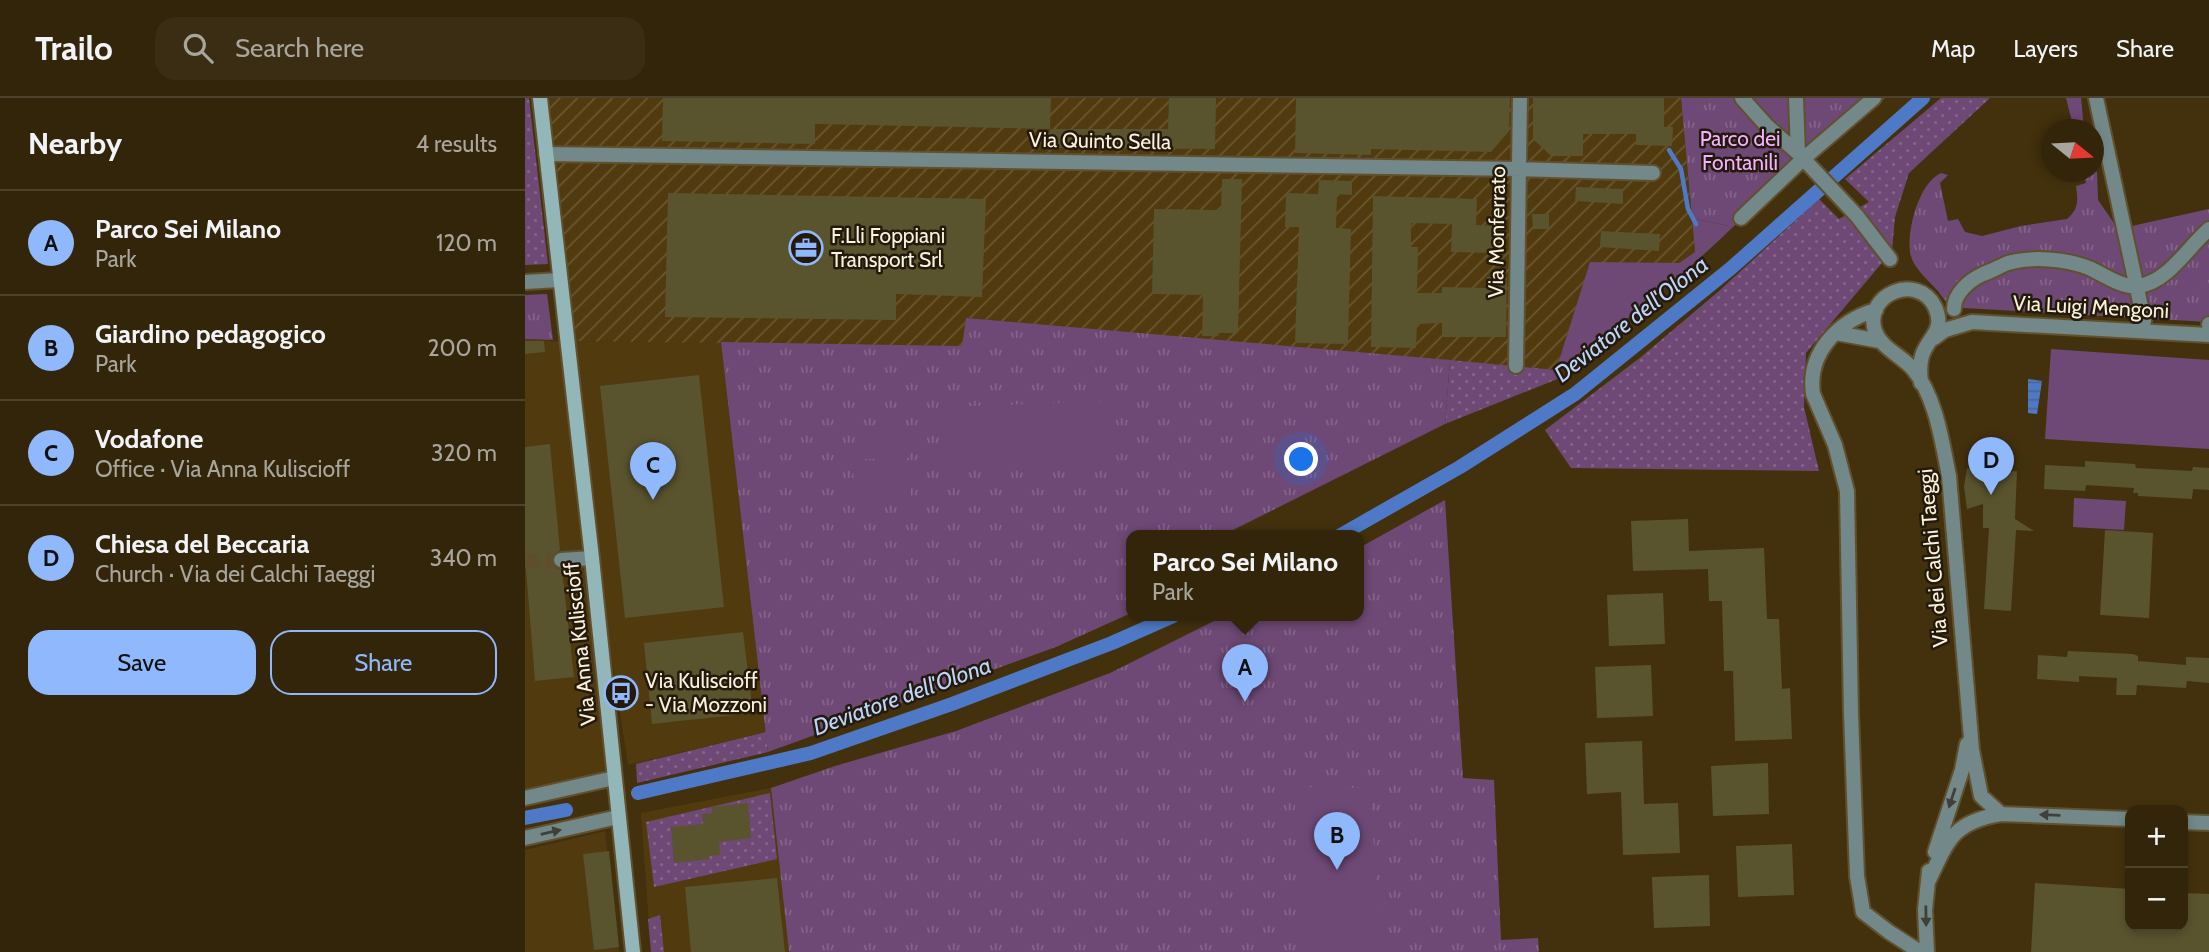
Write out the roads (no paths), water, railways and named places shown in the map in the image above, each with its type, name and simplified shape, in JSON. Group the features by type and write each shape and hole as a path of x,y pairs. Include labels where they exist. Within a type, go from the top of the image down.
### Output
{"street":[{"name":"Via Anna Kuliscioff","path":"540,98 633,952"},
{"name":"Via Monferrato","path":"1516,366 1520,98"},
{"path":"1742,98 1857,216 1891,260"},
{"path":"1796,98 1805,161"},
{"path":"1741,218 1874,98"},
{"path":"2096,98 2144,321"},
{"name":"Via Quinto Sella","path":"546,154 1653,173"},
{"path":"1954,309 1954,303 1970,280 2009,263 2063,261 2086,267 2129,286 2137,287 2155,282 2209,229"},
{"path":"525,282 559,280"},
{"path":"1884,344 1874,320 1881,300 1890,293 1900,289 1921,292 1936,308"},
{"name":"Via Luigi Mengoni","path":"1936,308 1972,322 2209,335"},
{"name":"Via dei Calchi Taeggi","path":"1921,383 1922,355 1938,319 1936,308"},
{"path":"1876,310 1864,313 1836,333 1817,355 1811,382 1813,394 1843,470 1847,491 1857,876 1863,912 1920,952"},
{"name":"Via Luigi Mengoni","path":"1930,342 1945,330 1972,322"},
{"path":"1836,333 1909,353 1930,342"},
{"name":"Via dei Calchi Taeggi","path":"1884,344 1913,370 1937,424 1949,476 1969,732 1981,796 2001,814"},
{"path":"561,559 592,558"},
{"name":"Via dei Calchi Taeggi","path":"1929,880 1927,876 1965,758 1969,732"},
{"path":"525,798 614,778"},
{"path":"2001,814 2125,819"},
{"name":"Via dei Calchi Taeggi","path":"1927,952 1926,902 1929,880 1946,844 1962,826 1981,817 2001,814"},
{"path":"525,838 618,817"},
{"path":"2188,822 2209,823"}],"water":[{"path":"2028,379 2042,381 2037,414 2028,413"}],"waterway":[{"name":"Deviatore dell'Olona","path":"1350,530 1460,467 1575,394 1730,269 1923,98"},
{"path":"1669,150 1681,169 1688,209 1696,224"},
{"name":"Deviatore dell'Olona","path":"638,793 811,753 952,704 1112,643 1162,621"},
{"name":"Deviatore dell'Olona","path":"525,818 566,810"}],"tunnel":[{"path":"525,561 561,560"}],"place":[{"name":"F.Lli Foppiani Transport Srl","path":"806,248"},
{"name":"Chiesa del Beccaria","path":"1991,495"},
{"name":"Vodafone","path":"653,500"},
{"name":"Via Kuliscioff - Via Mozzoni","path":"621,693"},
{"name":"Parco Sei Milano","path":"1245,702"},
{"name":"Giardino pedagogico","path":"1337,870"}],"park label":[{"name":"Parco dei Fontanili","path":"1740,151"}]}
